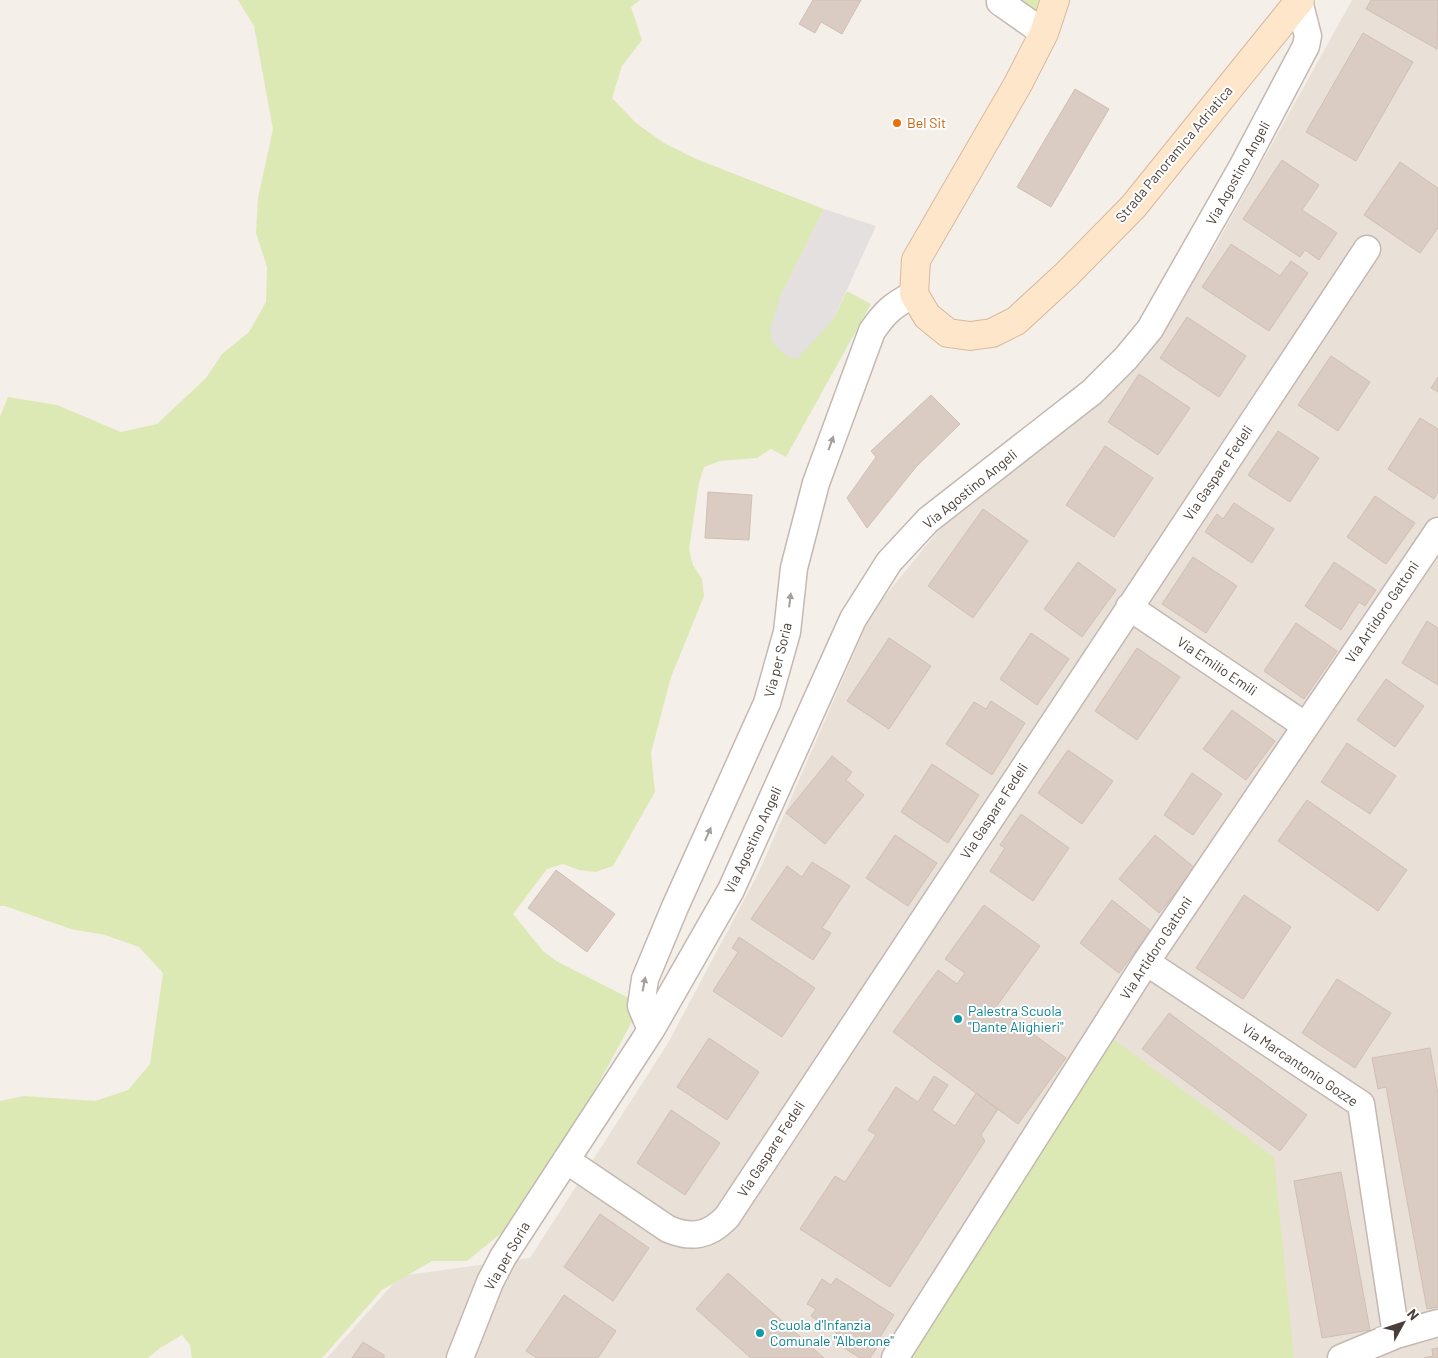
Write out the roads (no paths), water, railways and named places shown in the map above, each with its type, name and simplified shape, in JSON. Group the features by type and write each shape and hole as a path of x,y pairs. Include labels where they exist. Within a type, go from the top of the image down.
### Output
{"street":[{"path":"1000,0 1000,2 1044,33"},
{"path":"914,294 916,260 1018,84 1044,33 1055,0"},
{"name":"Strada Panoramica Adriatica","path":"914,294 926,316 948,333 970,336 992,333 1016,320 1066,275 1133,207 1300,0"},
{"name":"Via Agostino Angeli","path":"566,1160 651,1030 731,890 852,619 889,562 928,520 1092,392 1126,358 1150,329 1241,169 1306,46 1308,36 1300,0"},
{"name":"Via Gaspare Fedeli","path":"566,1160 668,1229 686,1235 696,1235 708,1232 727,1217 1367,249"},
{"name":"Via per Soria","path":"651,1030 641,1006 644,979 767,703 787,632 794,568 816,482 872,331 884,314 894,305 914,294"},
{"name":"Via Artidoro Gattoni","path":"895,1358 1146,962 1435,540"},
{"name":"Via Emilio Emili","path":"1129,607 1306,726"},
{"name":"Via Marcantonio Gozze","path":"1146,962 1361,1104 1396,1335"},
{"name":"Via per Soria","path":"460,1358 490,1282 503,1257 566,1160"},
{"path":"1341,1358 1396,1335 1438,1323"}],"place":[{"name":"Bel Sit","path":"897,123"},
{"name":"Palestra Scuola \"Dante Alighieri\"","path":"958,1019"},
{"name":"Scuola d'Infanzia Comunale \"Alberone\"","path":"760,1333"}]}
